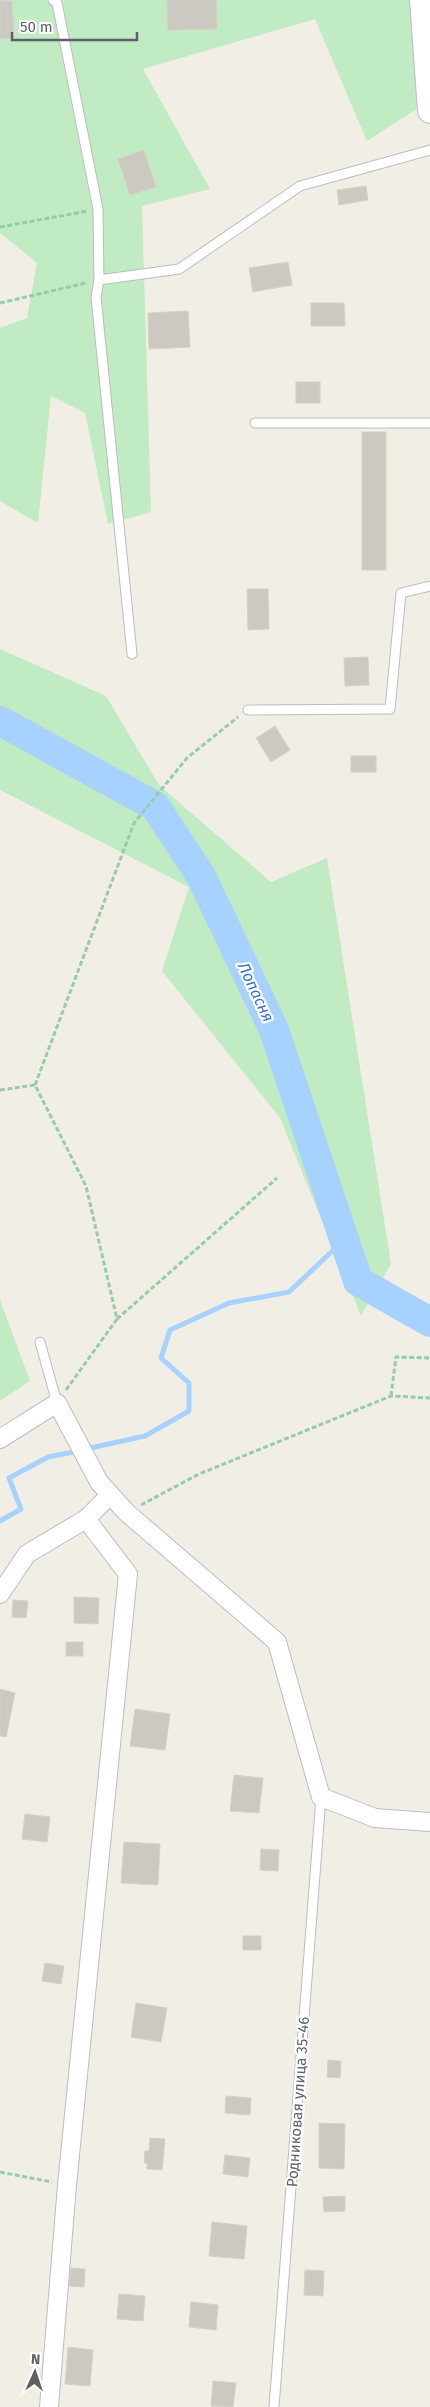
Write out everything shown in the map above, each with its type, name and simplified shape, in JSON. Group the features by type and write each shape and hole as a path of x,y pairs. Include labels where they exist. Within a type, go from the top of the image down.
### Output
{"street":[{"path":"422,0 430,110"},
{"path":"0,1440 57,1403 70,1430 105,1489 126,1512 278,1642 321,1797 375,1818 430,1822"},
{"path":"0,1594 27,1554 86,1519 105,1489"},
{"path":"49,2407 67,2186 128,1574 86,1519"}],"lane":[{"path":"55,1 98,209 99,280 96,297 132,654"},
{"path":"99,280 179,269 300,186 430,150"},
{"path":"255,423 430,423"},
{"path":"248,710 390,709 401,593 430,586"},
{"path":"40,1342 57,1403"},
{"name":"Родниковая улица 35-46","path":"274,2407 321,1797"}],"path":[{"path":"0,227 98,209"},
{"path":"0,304 99,280"},
{"path":"117,1319 86,1186 35,1085 134,823 187,758 248,710"},
{"path":"0,1090 35,1085"},
{"path":"57,1403 117,1319 277,1178"},
{"path":"391,1396 396,1357 430,1358"},
{"path":"126,1512 200,1474 391,1396 430,1398"},
{"path":"0,2172 67,2186"}],"green space":[{"path":"0,0 430,0 430,100 367,141 315,19 143,69 210,189 142,206 151,512 108,524 85,413 51,396 38,523 0,501 0,328 27,318 37,263 0,233"},
{"path":"0,649 106,696 159,785 271,882 327,858 391,1264 361,1316 280,1118 162,971 189,887 0,790"},
{"path":"0,1300 30,1381 0,1401"}],"building":[{"path":"167,0 216,0 217,29 168,30"},
{"path":"0,1 12,1 14,38 0,39"},
{"path":"144,150 156,187 130,195 118,159"},
{"path":"366,186 368,200 339,205 337,190"},
{"path":"288,262 292,285 253,292 249,268"},
{"path":"311,303 344,303 345,326 311,326"},
{"path":"188,311 190,347 149,349 148,313"},
{"path":"296,382 320,382 320,403 296,403"},
{"path":"362,432 386,432 386,570 362,570"},
{"path":"247,589 268,589 269,629 248,630"},
{"path":"368,657 369,685 345,686 344,658"},
{"path":"275,726 290,750 271,762 256,738"},
{"path":"351,756 376,756 376,772 351,772"},
{"path":"74,1597 99,1598 98,1624 74,1623"},
{"path":"13,1600 28,1601 26,1618 12,1617"},
{"path":"66,1642 83,1642 83,1656 66,1656"},
{"path":"0,1689 15,1693 6,1737 0,1736"},
{"path":"135,1709 170,1714 165,1750 130,1746"},
{"path":"234,1775 263,1778 259,1813 230,1811"},
{"path":"25,1814 50,1817 47,1842 22,1839"},
{"path":"124,1842 160,1844 158,1885 121,1883"},
{"path":"261,1849 279,1850 278,1871 260,1870"},
{"path":"243,1936 261,1936 261,1950 243,1950"},
{"path":"45,1963 64,1966 61,1984 42,1981"},
{"path":"136,2003 167,2008 161,2042 131,2037"},
{"path":"328,2060 341,2061 340,2078 327,2077"},
{"path":"226,2096 251,2098 250,2115 225,2113"},
{"path":"319,2123 345,2124 344,2169 319,2168"},
{"path":"150,2138 165,2139 162,2170 147,2169 147,2163 144,2163 145,2151 149,2151"},
{"path":"225,2155 250,2158 248,2177 223,2174"},
{"path":"345,2196 345,2211 324,2212 323,2197"},
{"path":"212,2222 247,2226 244,2259 209,2256"},
{"path":"71,2268 85,2269 84,2287 69,2286"},
{"path":"305,2270 324,2271 323,2296 304,2295"},
{"path":"119,2294 145,2296 143,2321 117,2319"},
{"path":"191,2302 218,2305 216,2330 189,2327"},
{"path":"68,2347 93,2350 90,2386 65,2384"},
{"path":"213,2381 236,2383 233,2407 211,2406"}],"waterway":[{"name":"Лопасня","path":"0,721 155,806 201,876 274,1030 358,1281 430,1322"},
{"path":"86,1449 145,1436 189,1411 189,1383 161,1358 170,1330 229,1303 289,1292 344,1240"},
{"path":"0,1521 21,1509 9,1478 48,1457 78,1451"}]}
